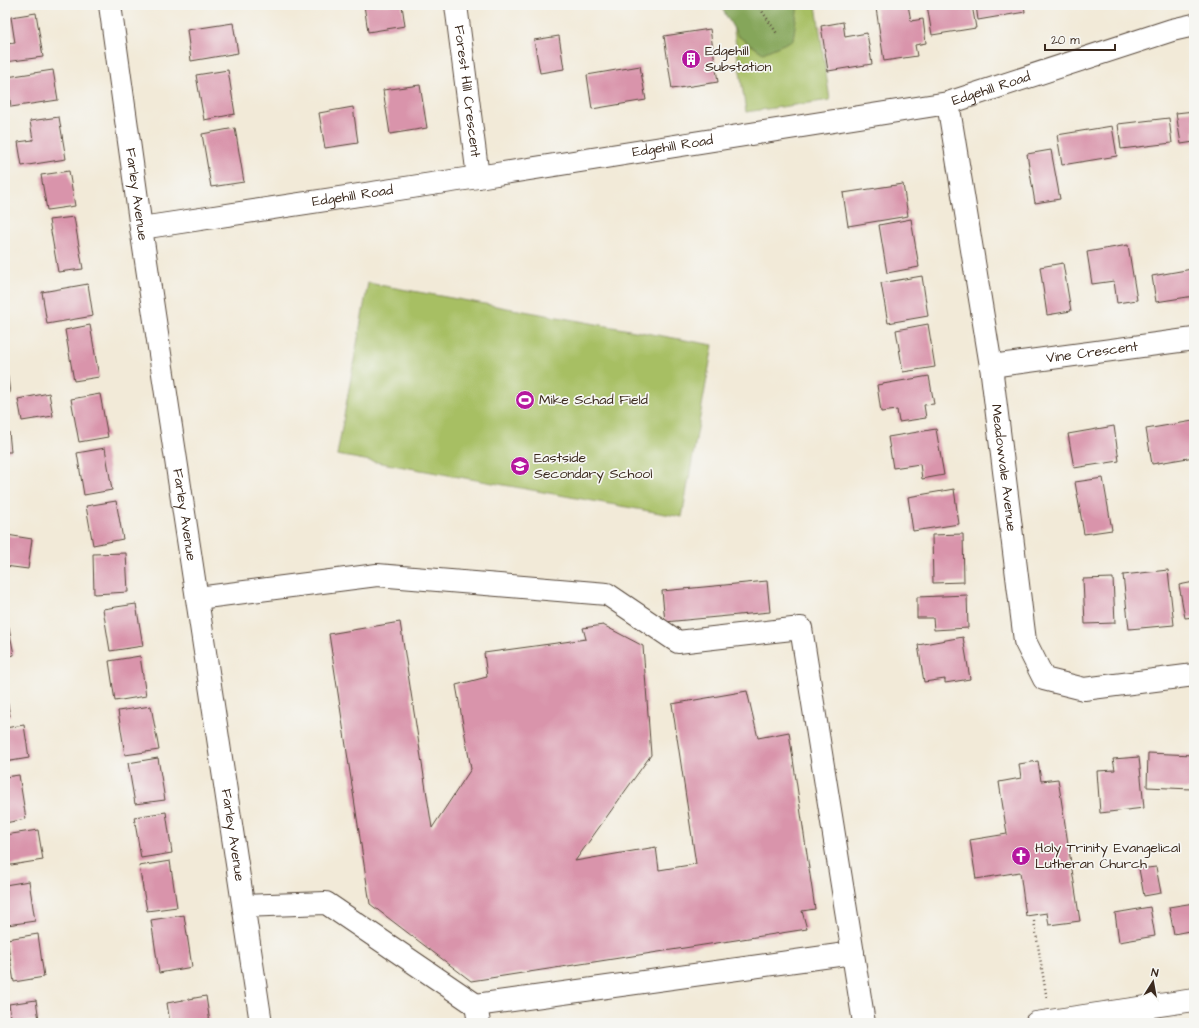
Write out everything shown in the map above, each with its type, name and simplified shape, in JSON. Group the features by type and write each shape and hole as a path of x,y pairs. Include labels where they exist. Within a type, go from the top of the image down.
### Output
{"street":[{"name":"Farley Avenue","path":"110,5 141,228 261,1023"},
{"name":"Forest Hill Crescent","path":"456,5 478,177"},
{"name":"Edgehill Road","path":"141,228 948,103 1172,30 1194,26"},
{"name":"Meadowvale Avenue","path":"948,103 991,366 1025,641 1044,679 1084,689 1194,675"},
{"name":"Vine Crescent","path":"991,366 1194,339"},
{"path":"198,598 377,575 608,594 678,642 801,628 864,1023"},
{"path":"244,906 326,903 477,1014 853,953"},
{"path":"1043,1022 1083,1020 1194,1000"}],"path":[{"path":"758,5 778,35"},
{"path":"1034,921 1043,1022"}],"green space":[{"path":"720,5 798,5 793,40 763,53 738,36"},
{"path":"730,5 816,5 830,100 746,112"},
{"name":"Mike Schad Field","path":"368,283 713,345 682,517 337,455"}],"building":[{"path":"364,5 402,5 405,26 368,32"},
{"path":"908,5 911,21 923,19 926,43 915,45 917,56 884,61 876,8"},
{"path":"927,5 972,5 976,28 932,35"},
{"path":"976,5 1024,5 1025,12 978,20"},
{"path":"36,13 43,57 5,62 5,44 15,43 11,17"},
{"path":"843,22 845,37 867,33 872,64 828,71 821,26"},
{"path":"233,23 238,53 191,61 187,30"},
{"name":"Edgehill Substation","path":"710,29 718,82 672,89 664,36"},
{"path":"559,36 564,69 540,73 534,40"},
{"path":"640,66 646,100 592,109 587,75"},
{"path":"53,70 58,100 11,107 7,77"},
{"path":"228,70 235,114 204,120 196,75"},
{"path":"420,85 427,128 390,134 383,90"},
{"path":"353,107 358,143 325,148 319,113"},
{"path":"1194,111 1194,142 1181,144 1176,113"},
{"path":"59,117 66,159 22,166 18,142 33,140 30,121"},
{"path":"1169,118 1172,143 1121,149 1118,124"},
{"path":"1112,126 1117,156 1062,165 1057,135"},
{"path":"235,128 244,182 211,187 202,134"},
{"path":"1051,150 1060,199 1035,203 1027,154"},
{"path":"69,171 75,206 47,210 41,175"},
{"path":"903,184 908,216 848,226 843,193"},
{"path":"74,217 83,269 58,272 49,220"},
{"path":"911,219 919,267 887,273 879,225"},
{"path":"1128,245 1137,300 1117,303 1114,281 1092,284 1087,252"},
{"path":"1063,263 1071,311 1047,315 1040,267"},
{"path":"1192,269 1194,296 1156,302 1152,276"},
{"path":"922,276 928,316 888,323 881,283"},
{"path":"88,284 93,316 47,324 42,292"},
{"path":"928,324 935,367 903,372 896,330"},
{"path":"90,325 99,377 74,381 65,330"},
{"path":"6,363 10,393 5,393"},
{"path":"929,376 934,404 924,405 926,418 899,422 897,410 881,412 877,385"},
{"path":"49,393 53,416 22,421 18,399"},
{"path":"100,394 108,437 79,442 71,399"},
{"path":"1193,421 1194,457 1152,464 1146,429"},
{"path":"1114,426 1119,461 1074,468 1068,434"},
{"path":"936,429 944,475 922,479 920,464 893,468 888,437"},
{"path":"9,432 11,452 5,452 5,433"},
{"path":"105,448 112,490 84,495 77,453"},
{"path":"1103,478 1112,530 1084,534 1075,482"},
{"path":"954,489 959,524 913,531 908,497"},
{"path":"116,501 123,539 93,545 86,506"},
{"path":"963,534 964,582 933,583 932,535"},
{"path":"7,535 32,539 28,569 5,566"},
{"path":"126,553 128,592 94,594 93,554"},
{"path":"1168,570 1174,625 1129,629 1123,575"},
{"path":"1113,578 1115,623 1085,624 1083,579"},
{"path":"767,581 770,612 665,622 662,591"},
{"path":"1194,582 1194,617 1185,618 1179,585"},
{"path":"967,595 968,628 934,630 933,618 917,618 917,597"},
{"path":"136,604 143,646 110,651 103,609"},
{"path":"400,622 432,828 471,769 456,685 487,677 484,653 586,639 583,628 603,625 643,646 651,755 575,861 656,847 659,870 696,864 672,704 747,691 758,738 789,732 815,909 802,911 807,929 471,981 370,904 329,634"},
{"path":"5,623 8,623 14,655 5,657"},
{"path":"963,637 970,679 945,683 945,679 924,682 918,645"},
{"path":"140,656 146,696 115,701 109,661"},
{"path":"5,689 10,716 5,717"},
{"path":"151,706 159,750 125,755 118,711"},
{"path":"24,725 29,758 5,762 5,728"},
{"path":"1148,753 1193,755 1191,789 1147,787"},
{"path":"1139,757 1144,808 1100,813 1097,771 1115,770 1113,759"},
{"path":"158,758 165,800 135,804 128,763"},
{"name":"Holy Trinity Evangelical Lutheran Church","path":"1038,761 1041,781 1058,779 1080,921 1049,925 1047,913 1026,916 1020,872 976,879 970,840 1007,834 999,782 1021,778 1019,764"},
{"path":"19,775 26,819 5,823 5,777"},
{"path":"166,812 172,853 141,858 134,817"},
{"path":"38,830 43,860 5,866 5,835"},
{"path":"170,861 177,907 147,911 139,866"},
{"path":"1156,867 1161,893 1144,896 1139,869"},
{"path":"29,881 35,921 7,925 5,915 5,885"},
{"path":"1194,903 1194,930 1174,934 1169,907"},
{"path":"1150,907 1155,936 1119,942 1115,913"},
{"path":"184,915 192,967 159,973 151,920"},
{"path":"38,934 44,977 14,982 7,939"},
{"path":"206,996 210,1023 170,1023 167,1003"},
{"path":"36,1000 39,1020 12,1023 9,1004"}],"place":[{"name":"Edgehill Substation","path":"691,59"},
{"name":"Mike Schad Field","path":"525,400"},
{"name":"Eastside Secondary School","path":"520,466"},
{"name":"Holy Trinity Evangelical Lutheran Church","path":"1021,856"}]}
